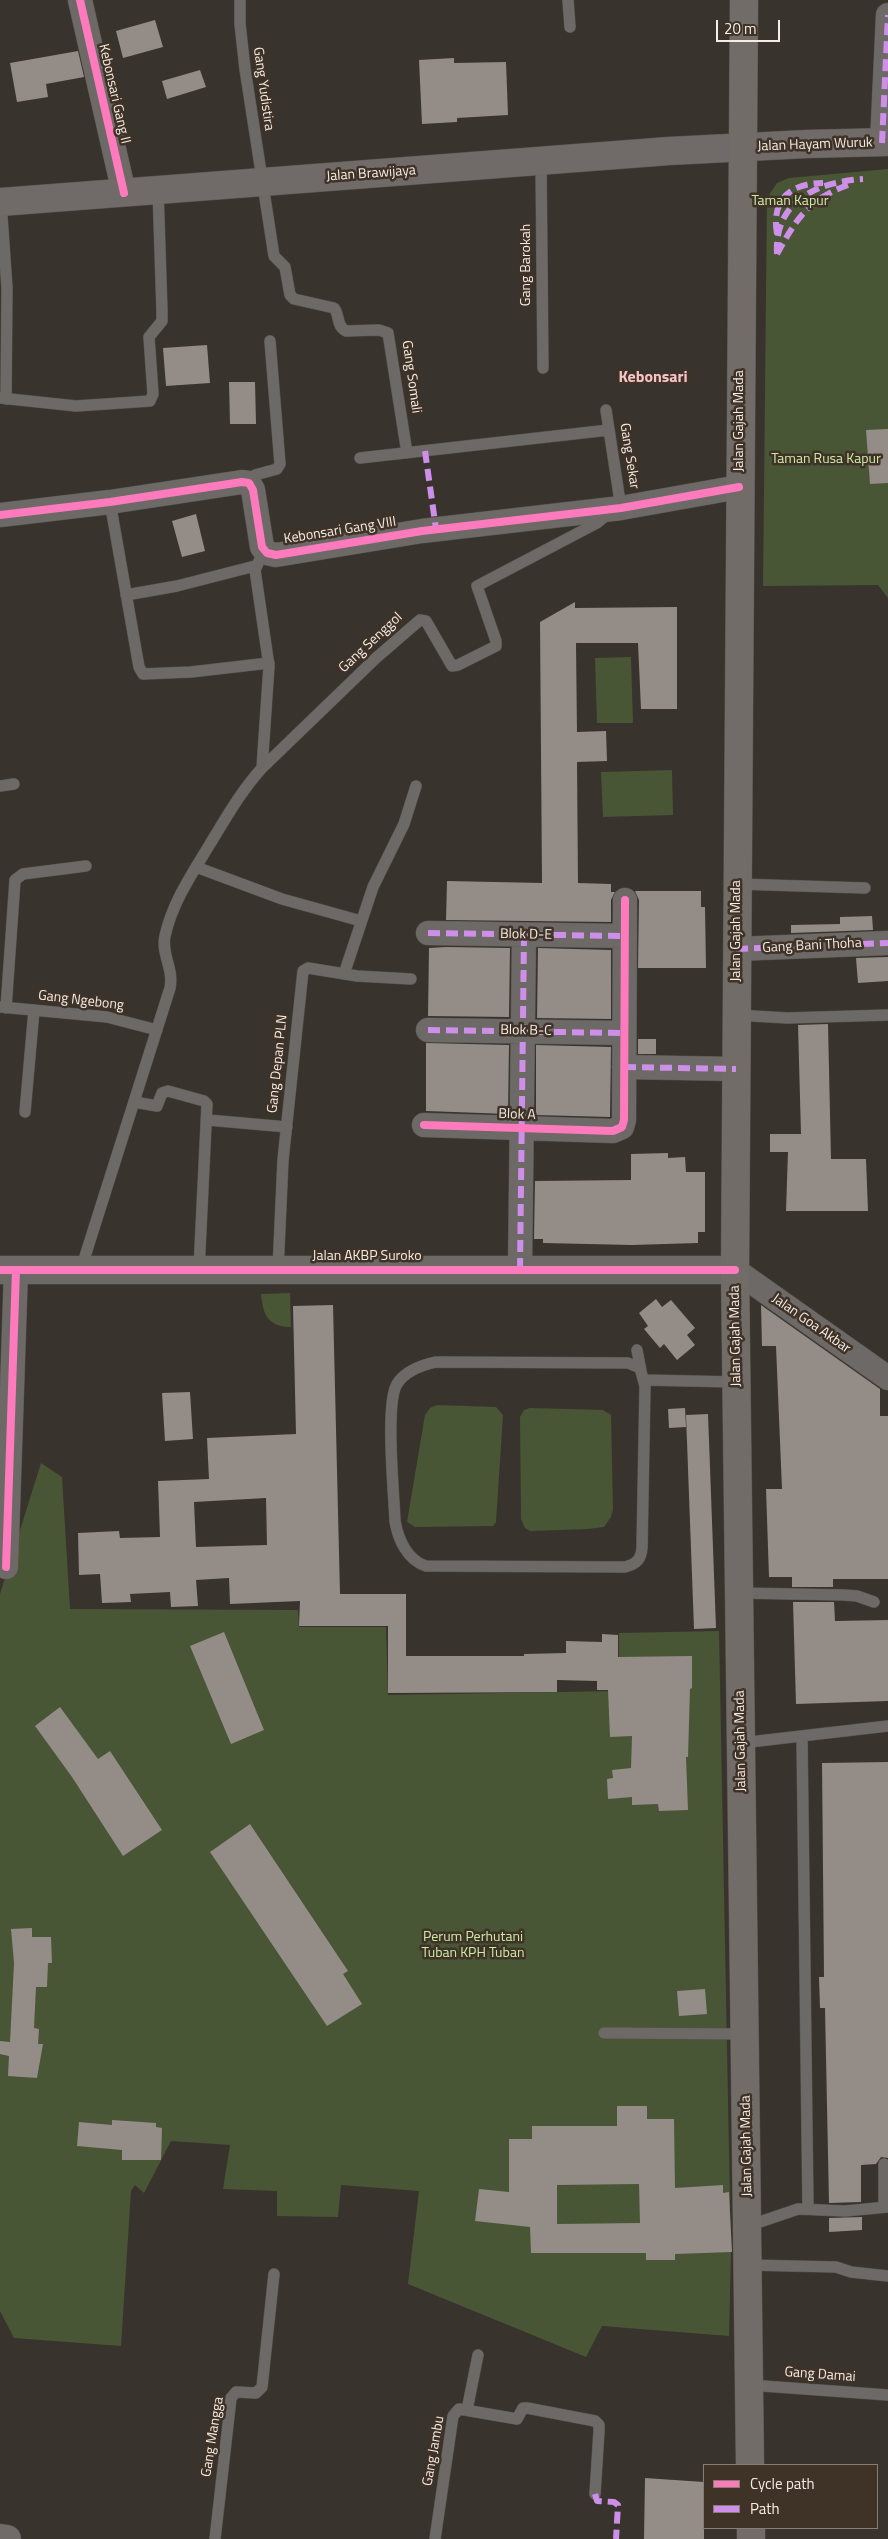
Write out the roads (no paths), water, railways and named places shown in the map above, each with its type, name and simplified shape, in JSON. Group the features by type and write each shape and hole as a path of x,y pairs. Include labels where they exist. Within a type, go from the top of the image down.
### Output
{"highway":[{"name":"Jalan Gajah Mada","path":"744,0 734,1270 750,2464"}],"main road":[{"name":"Jalan Hayam Wuruk","path":"742,147 885,143"},
{"name":"Jalan Brawijaya","path":"0,202 742,147"},
{"path":"0,2538 7,2539"}],"street":[{"name":"Kebonsari Gang II","path":"80,0 124,193"},
{"path":"885,143 888,15"},
{"path":"0,515 110,502 235,482 249,483 253,490 260,543 259,558"},
{"name":"Kebonsari Gang VIII","path":"259,558 422,531 614,509 740,487"},
{"path":"625,900 624,1067 736,1069"},
{"name":"Blok D-E","path":"428,933 625,936"},
{"path":"520,1270 524,935"},
{"name":"Gang Bani Thoha","path":"736,949 888,942"},
{"name":"Blok B-C","path":"428,1030 624,1033"},
{"name":"Blok A","path":"424,1125 619,1130 624,1123 624,1067"},
{"path":"6,1567 4,1499 8,1270"},
{"name":"Jalan AKBP Suroko","path":"8,1270 734,1270"},
{"name":"Jalan Goa Akbar","path":"734,1270 888,1378"}],"lane":[{"name":"Gang Yudistira","path":"240,0 241,42 262,182"},
{"path":"568,0 570,27"},
{"name":"Gang Barokah","path":"542,161 543,368"},
{"name":"Gang Somali","path":"262,182 273,253 286,270 291,296 334,308 337,312 340,327 346,331 379,330 388,333 407,453"},
{"path":"0,202 7,288 3,399 83,406 150,401 153,394 149,338 162,321 158,190"},
{"path":"249,483 255,475 277,469 280,464 270,341"},
{"name":"Gang Sekar","path":"606,410 610,430 614,509"},
{"path":"360,458 610,430"},
{"path":"110,502 139,667 145,675 269,663"},
{"name":"Gang Senggol","path":"262,768 376,658 420,620 426,621 452,666 458,665 496,646 496,641 478,592 478,585 597,523 614,509"},
{"path":"81,1269 157,1030 172,975 164,951 165,936 175,908 196,868 246,788 262,768 269,663 259,558 178,586 126,595"},
{"path":"0,786 14,784"},
{"path":"344,974 373,888 404,824 416,786"},
{"path":"3,1007 15,880 23,874 86,866"},
{"path":"196,868 282,899 361,921"},
{"path":"737,884 865,888"},
{"name":"Gang Depan PLN","path":"278,1270 280,1204 303,971 308,968 344,974 411,979"},
{"name":"Gang Ngebong","path":"3,1007 107,1017 157,1030"},
{"path":"25,1112 34,1010"},
{"path":"736,1015 787,1018 888,1015"},
{"path":"134,1102 156,1107 162,1093 168,1091 205,1102 208,1106 199,1270"},
{"path":"208,1120 287,1127"},
{"path":"636,1350 643,1377 642,1548 641,1557 637,1562 625,1567 426,1566 418,1564 404,1547 395,1521 392,1405 396,1385 402,1378 426,1364 443,1362 628,1363 635,1364 643,1377"},
{"path":"643,1377 736,1382"},
{"path":"739,1593 844,1595 857,1596 874,1602"},
{"path":"741,1743 888,1726"},
{"path":"802,1737 808,2208"},
{"path":"604,2033 745,2034"},
{"path":"747,2227 787,2212 808,2208 845,2211 886,2207 884,2164"},
{"path":"748,2265 836,2267 851,2272 888,2276"},
{"name":"Gang Mangga","path":"215,2539 232,2398 238,2391 256,2393 262,2387 274,2274"},
{"path":"467,2410 478,2356"},
{"name":"Gang Damai","path":"749,2385 888,2395"},
{"name":"Gang Jambu","path":"435,2539 454,2414 459,2409 517,2419 523,2408 527,2408 595,2421 599,2428 595,2494"}],"district":[{"name":"Kebonsari","path":"653,378"}],"park label":[{"name":"Taman Kapur","path":"790,202"},
{"name":"Taman Rusa Kapur","path":"826,460"},
{"name":"Perum Perhutani Tuban KPH Tuban","path":"473,1946"}]}
